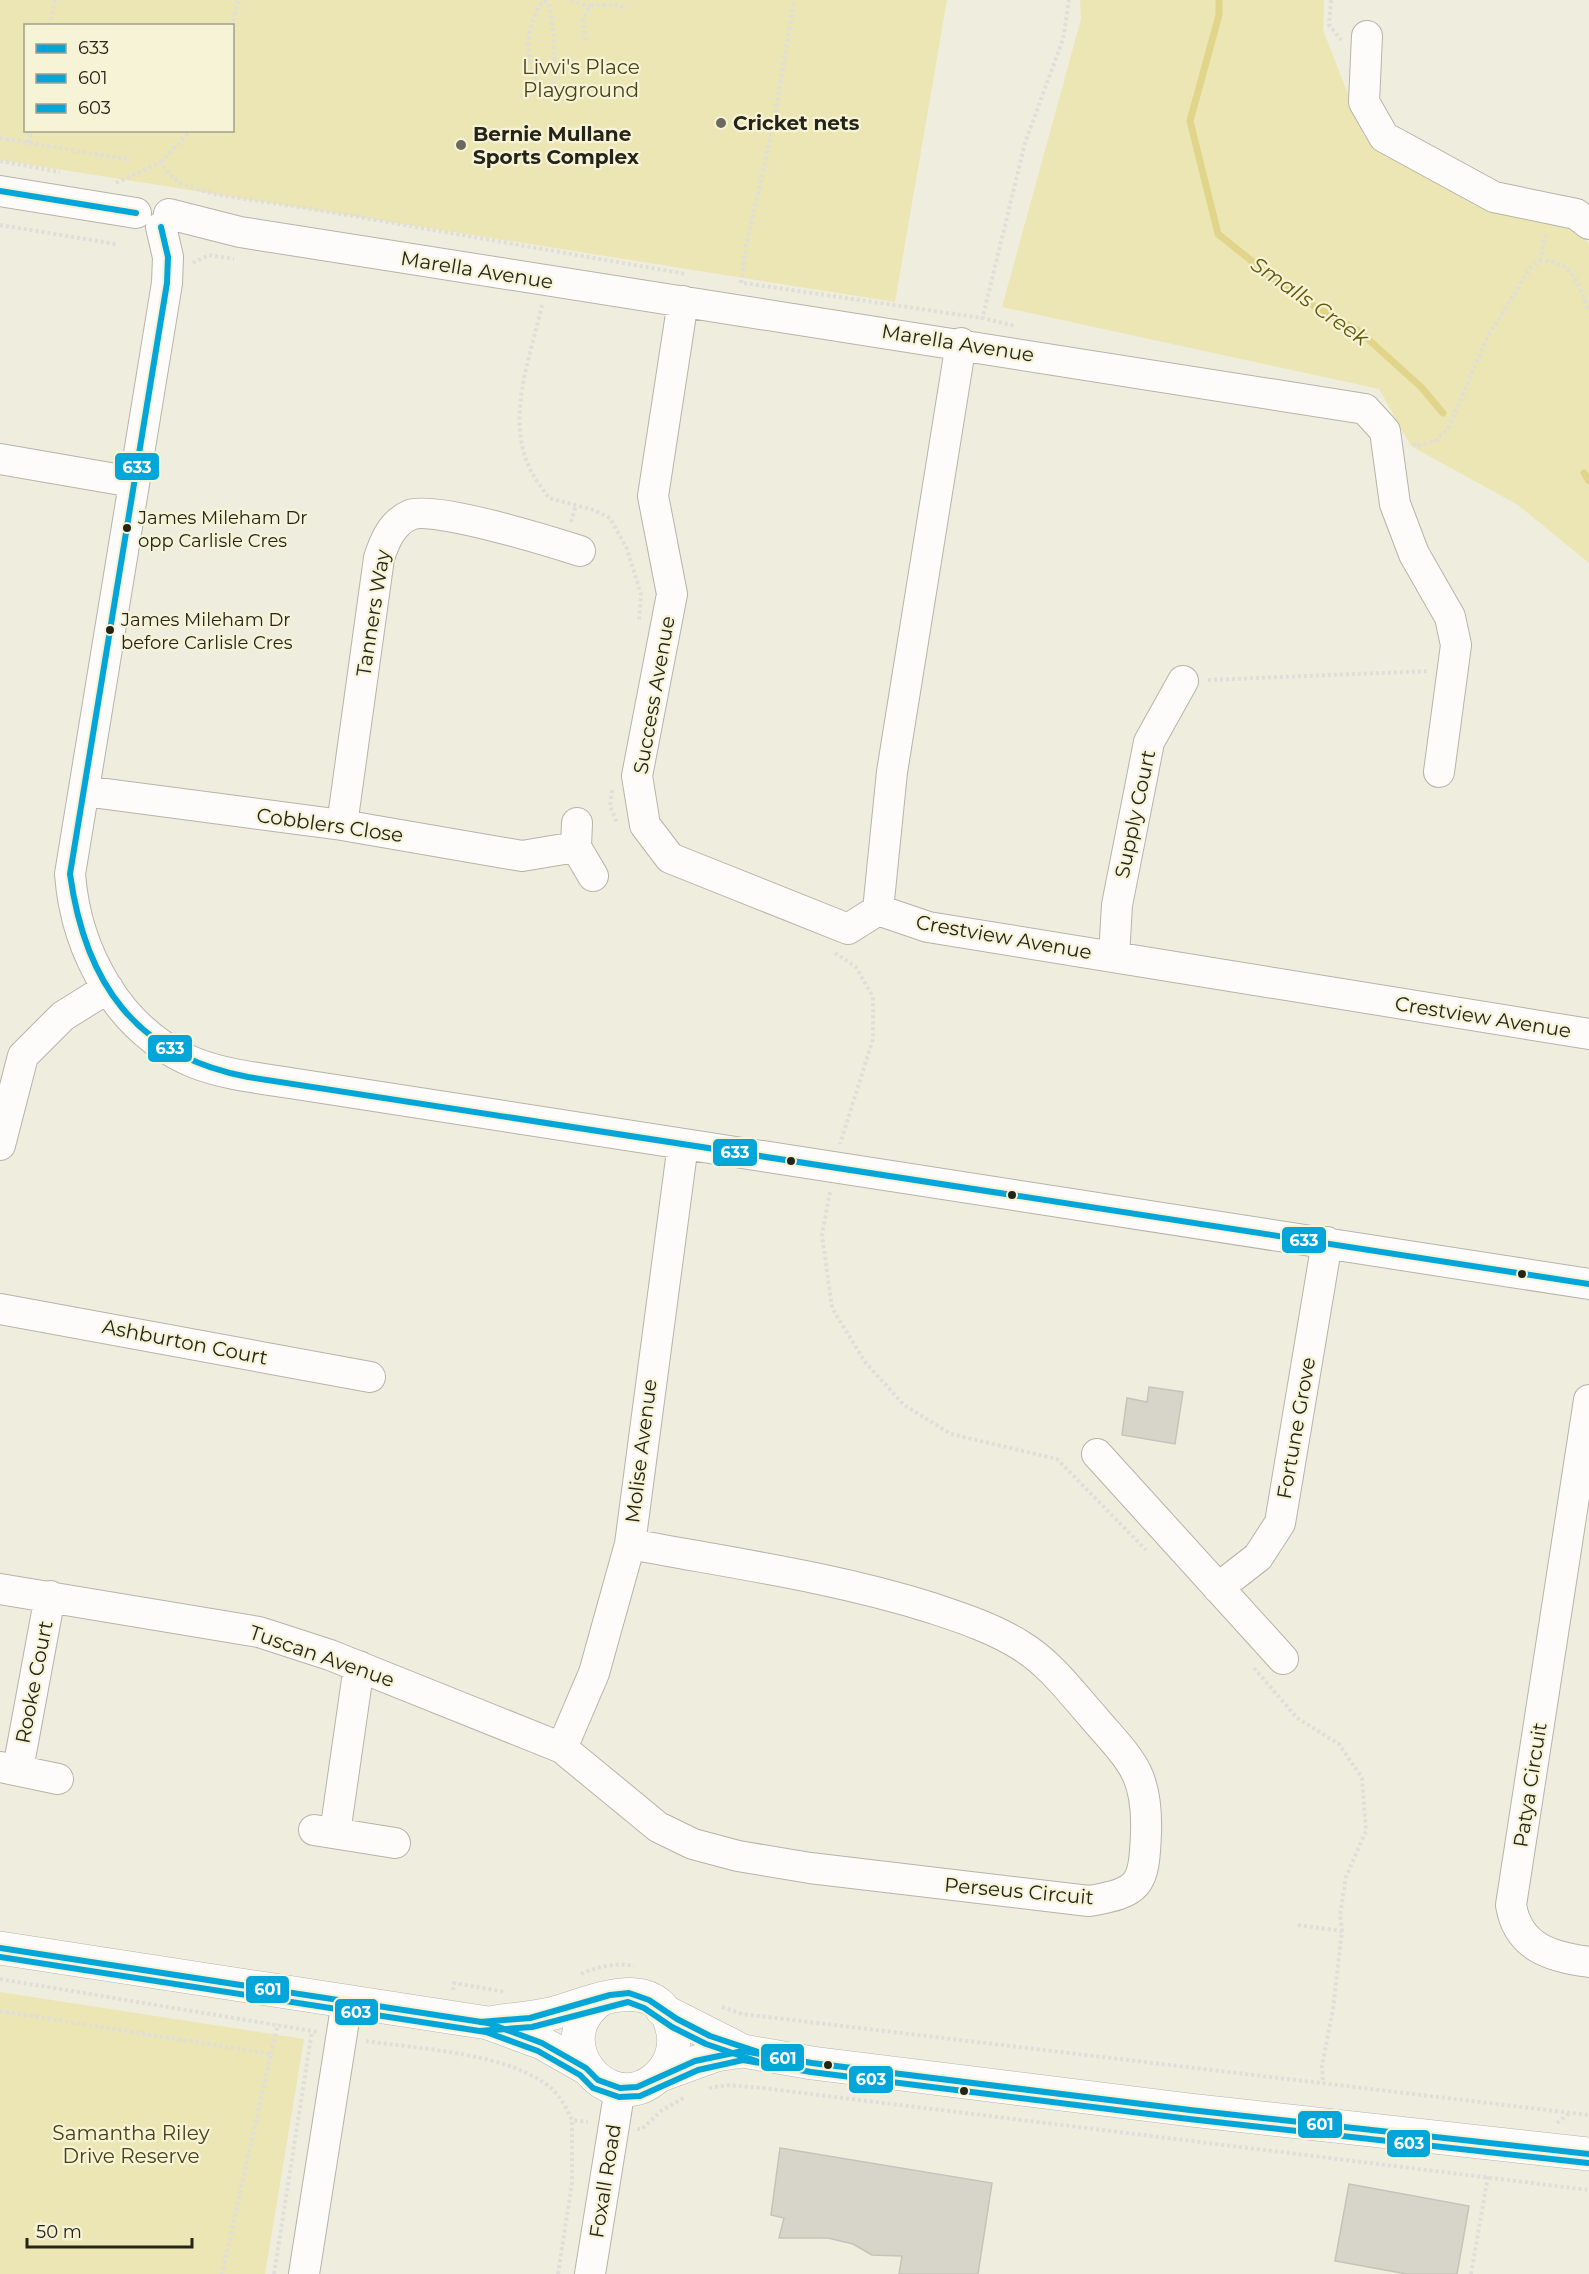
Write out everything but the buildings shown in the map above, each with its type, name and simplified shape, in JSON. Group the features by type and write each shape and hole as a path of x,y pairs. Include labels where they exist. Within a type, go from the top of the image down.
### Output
{"main road":[{"path":"0,1947 488,2023 542,2043 586,2068 598,2080 620,2088 637,2087 658,2076 716,2055 743,2051"},
{"path":"488,2023 546,2015 619,1993 635,1994 743,2051 812,2063 1190,2110 1589,2154"},
{"path":"586,2068 578,2045 579,2029 591,2008 603,1998"},
{"path":"658,2076 668,2063 674,2040 671,2024 662,2010"}],"street":[{"path":"1367,36 1364,102 1384,137 1494,197 1576,214 1589,224"},
{"name":"Marella Avenue","path":"0,191 240,232 689,288 961,343 1365,409 1385,431 1395,504 1414,554 1450,616 1456,645 1455,670 1439,772"},
{"path":"155,218 168,257 168,283 73,852 72,894 75,915 91,962 125,1011 159,1044 194,1063 214,1069 835,1170 1327,1242 1589,1284"},
{"name":"Success Avenue","path":"689,288 653,496 672,594 637,776 645,825 670,858 848,929 878,910"},
{"path":"878,910 892,772 961,343"},
{"path":"0,459 134,482"},
{"name":"Tanners Way","path":"342,825 379,558 387,536 399,522 412,513 430,513 519,531 580,551"},
{"name":"Supply Court","path":"1114,956 1117,905 1149,742 1183,681"},
{"name":"Cobblers Close","path":"84,791 342,825 522,856 577,835 593,876"},
{"name":"Crestview Avenue","path":"878,910 928,927 1589,1034"},
{"path":"0,1145 23,1056 63,1016 108,988"},
{"name":"Molise Avenue","path":"562,1748 594,1673 630,1544 683,1144"},
{"name":"Fortune Grove","path":"1218,1588 1258,1557 1280,1523 1327,1242"},
{"name":"Ashburton Court","path":"0,1309 370,1377"},
{"name":"Patya Circuit","path":"1589,1400 1577,1561 1511,1905 1516,1925 1531,1945 1554,1956 1589,1962"},
{"path":"1097,1454 1283,1659"},
{"name":"Perseus Circuit","path":"562,1748 658,1827 693,1844 738,1856 810,1868 1089,1901 1122,1895 1138,1884 1145,1856 1146,1819 1145,1795 1135,1765 1046,1663 1020,1644 974,1622 874,1589 630,1544"},
{"name":"Tuscan Avenue","path":"0,1589 260,1632 359,1666 562,1748"},
{"name":"Rooke Court","path":"50,1596 9,1768 58,1779"},
{"path":"359,1666 325,1831 395,1842"},
{"path":"304,2274 347,2001"},
{"name":"Foxall Road","path":"590,2274 620,2088"}],"path":[{"path":"50,24 55,0"},
{"path":"233,24 238,0"},
{"path":"571,0 590,7"},
{"path":"741,282 746,246 773,128 794,0"},
{"path":"982,318 1025,142 1063,39 1069,0"},
{"path":"519,96 532,94 540,88 552,85 556,76 554,36 547,1 540,4 528,32 526,45 540,88"},
{"path":"586,40 583,20 584,12 590,7 603,3 627,9"},
{"path":"30,143 32,132"},
{"path":"112,186 161,162 189,132"},
{"path":"0,138 131,160"},
{"path":"0,161 68,174"},
{"path":"161,162 170,175 181,184 217,195 312,209 689,288"},
{"path":"0,225 116,244"},
{"path":"1411,438 1415,446 1435,441 1448,429 1487,338 1530,268 1540,261 1563,264 1574,276 1589,310"},
{"path":"729,281 982,318 1027,328"},
{"path":"1183,681 1455,670"},
{"path":"830,1143 852,1146"},
{"path":"1298,1925 1342,1931"},
{"path":"579,1975 598,1967 626,1964 643,1968"},
{"path":"0,1979 496,2061 531,2075 552,2089 563,2102 572,2120 572,2183 558,2274"},
{"path":"447,2017 454,1983 509,1992"},
{"path":"712,2004 753,2015 1589,2115"},
{"path":"0,2011 271,2054"},
{"path":"222,2274 278,2024"},
{"path":"274,2274 312,2031"},
{"path":"700,2090 728,2085 762,2088 1589,2190"},
{"path":"572,2120 642,2129 661,2112 691,2094"},
{"path":"1471,2274 1488,2176"}],"green space":[{"name":"Bernie Mullane Sports Complex","path":"0,0 947,0 895,302 0,160"},
{"path":"1080,0 1324,0 1323,30 1365,138 1443,184 1579,228 1589,244 1589,563 1518,505 1411,446 1379,389 1002,307 1081,19"},
{"name":"Samantha Riley Drive Reserve","path":"0,1992 304,2039 265,2274 0,2274"}],"waterway":[{"name":"Smalls Creek","path":"1219,0 1219,15 1190,121 1218,234 1293,294 1359,331 1421,387 1443,413"},
{"name":"Smalls Creek","path":"1584,473 1589,481"}],"transit line":[{"name":"633","path":"0,191 136,213"},
{"name":"633","path":"161,227 168,257 167,283 70,874 77,913 88,949 103,981 123,1008 146,1032 175,1052 209,1067 248,1077 1589,1284"},
{"name":"601","path":"0,1948 488,2023 542,2043 586,2068 598,2080 620,2088 637,2087 695,2061 743,2051 812,2063 1190,2110 1589,2154"},
{"name":"603","path":"0,1957 486,2032 538,2051 580,2075 593,2088 619,2097 640,2096 698,2070 743,2060 811,2072 1189,2119 1588,2163"},
{"name":"601","path":"480,2022 530,2018 610,1995 629,1993 649,2000 677,2019 710,2036 767,2055"},
{"name":"603","path":"479,2031 532,2027 628,2002 644,2008 672,2027 706,2044 765,2064"}],"place":[{"name":"Cricket nets","path":"721,123"},
{"name":"Bernie Mullane Sports Complex","path":"461,145"},
{"name":"James Mileham Dr opp Carlisle Cres","path":"127,528"},
{"name":"James Mileham Dr before Carlisle Cres","path":"110,630"}],"park label":[{"name":"Livvi's Place Playground","path":"581,78"}]}
